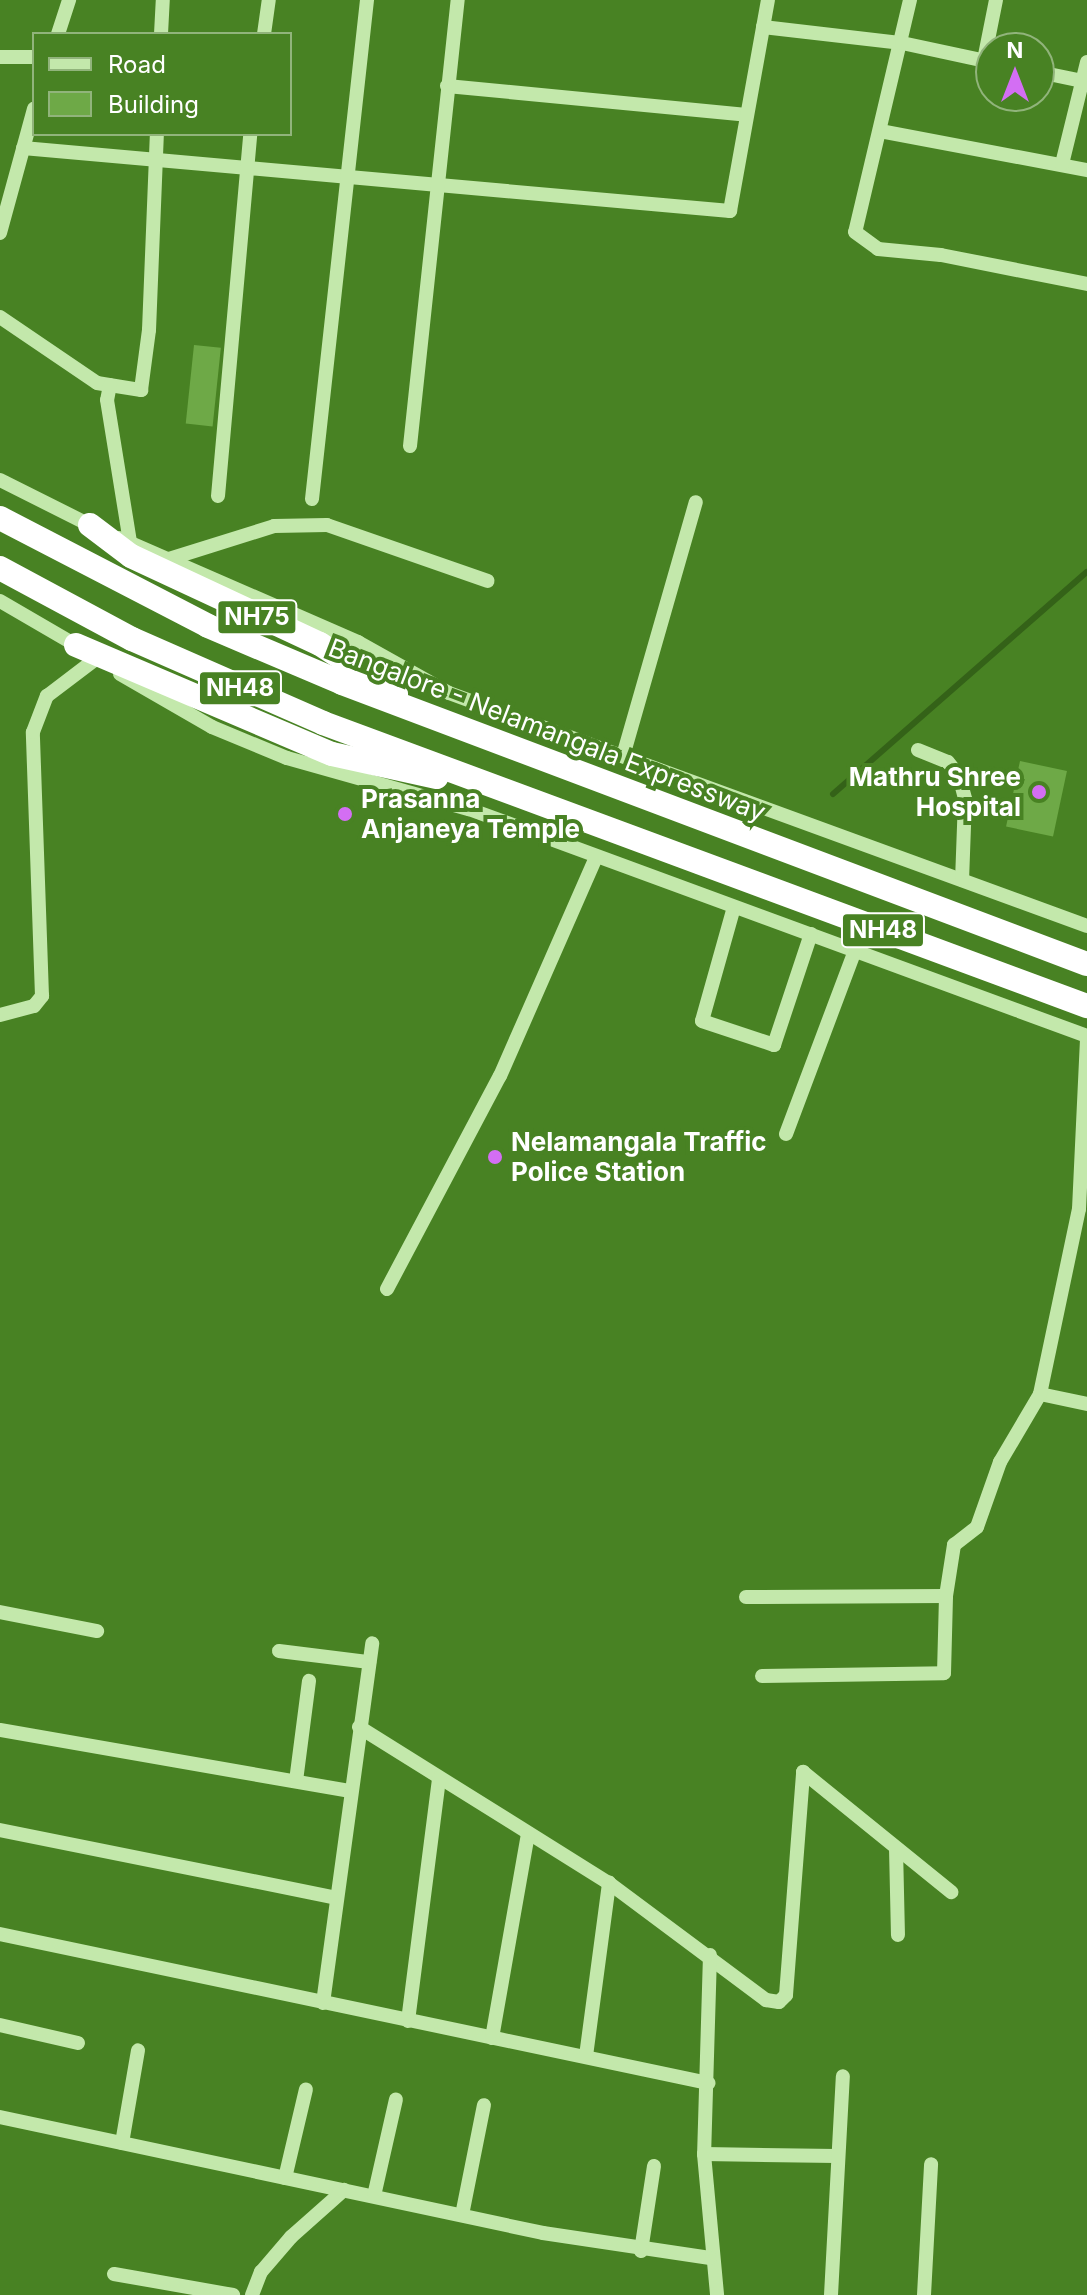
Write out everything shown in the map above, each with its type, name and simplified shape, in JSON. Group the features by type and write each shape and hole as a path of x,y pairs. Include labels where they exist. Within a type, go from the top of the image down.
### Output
{"highway":[{"name":"Bangalore - Nelamangala Expressway","path":"0,518 208,626 420,713 1087,964"},
{"name":"NH75","path":"90,525 131,556 357,665 420,713"},
{"name":"NH48","path":"0,568 221,680 490,786 1087,1006"},
{"path":"87,652 332,754 384,769 490,786"}],"street":[{"path":"59,32 69,0"},
{"path":"161,32 163,0"},
{"path":"264,32 269,0"},
{"path":"312,499 345,176 367,0"},
{"path":"410,446 435,184 458,0"},
{"path":"23,148 156,163 345,176 730,211 768,0"},
{"path":"910,0 855,232 878,249 941,255 1087,284"},
{"path":"991,32 996,0"},
{"path":"763,27 902,43 975,58"},
{"path":"0,57 32,57"},
{"path":"1062,164 1087,62"},
{"path":"1055,75 1083,81"},
{"path":"447,86 747,115"},
{"path":"0,233 32,116"},
{"path":"880,131 1087,170"},
{"path":"0,317 97,383 141,390 149,330 157,136"},
{"path":"218,496 250,136"},
{"path":"110,385 107,400 130,542"},
{"name":"NH75","path":"0,480 90,525"},
{"path":"623,756 696,502"},
{"path":"90,525 358,642 449,693 1087,926"},
{"path":"169,559 274,526 327,525 488,581"},
{"path":"0,601 167,704 287,758 469,809 1087,1037 1083,1209 1040,1394 1000,1462 977,1527 954,1545 946,1596 944,1673 762,1676"},
{"path":"0,1015 34,1006 42,996 33,732 47,696 87,652"},
{"path":"918,750 948,762 959,776 965,799 962,880"},
{"path":"387,1289 500,1076 596,857"},
{"path":"734,907 702,1021 774,1045 811,934"},
{"path":"786,1134 855,950"},
{"path":"1040,1394 1087,1404"},
{"path":"746,1597 946,1596"},
{"path":"0,1612 97,1631"},
{"path":"323,2003 372,1643"},
{"path":"279,1651 369,1662"},
{"path":"296,1781 309,1681"},
{"path":"359,1727 609,1883 710,1955 766,2000 779,2002 786,1995 803,1772 951,1892"},
{"path":"0,1730 351,1791"},
{"path":"408,2021 439,1778"},
{"path":"0,1830 336,1898"},
{"path":"492,2038 528,1833"},
{"path":"896,1848 898,1935"},
{"path":"586,2056 609,1883"},
{"path":"0,1934 708,2083"},
{"path":"710,1955 704,2154 710,2258 717,2295"},
{"path":"0,2025 78,2043"},
{"path":"122,2143 138,2050"},
{"path":"831,2295 836,2156 843,2076"},
{"path":"285,2178 306,2089"},
{"path":"374,2196 396,2099"},
{"path":"462,2215 484,2105"},
{"path":"0,2117 641,2251 710,2258"},
{"path":"704,2154 836,2156"},
{"path":"924,2295 931,2164"},
{"path":"641,2251 654,2166"},
{"path":"252,2295 261,2272 291,2237 344,2190"},
{"path":"114,2274 233,2295"}],"building":[{"path":"194,345 221,348 213,426 186,424"},
{"path":"1020,761 1067,771 1053,837 1006,827"}],"waterway":[{"path":"833,794 1087,572"}],"place":[{"name":"Mathru Shree Hospital","path":"1039,792"},
{"name":"Prasanna Anjaneya Temple","path":"345,814"},
{"name":"Nelamangala Traffic Police Station","path":"495,1157"}]}
